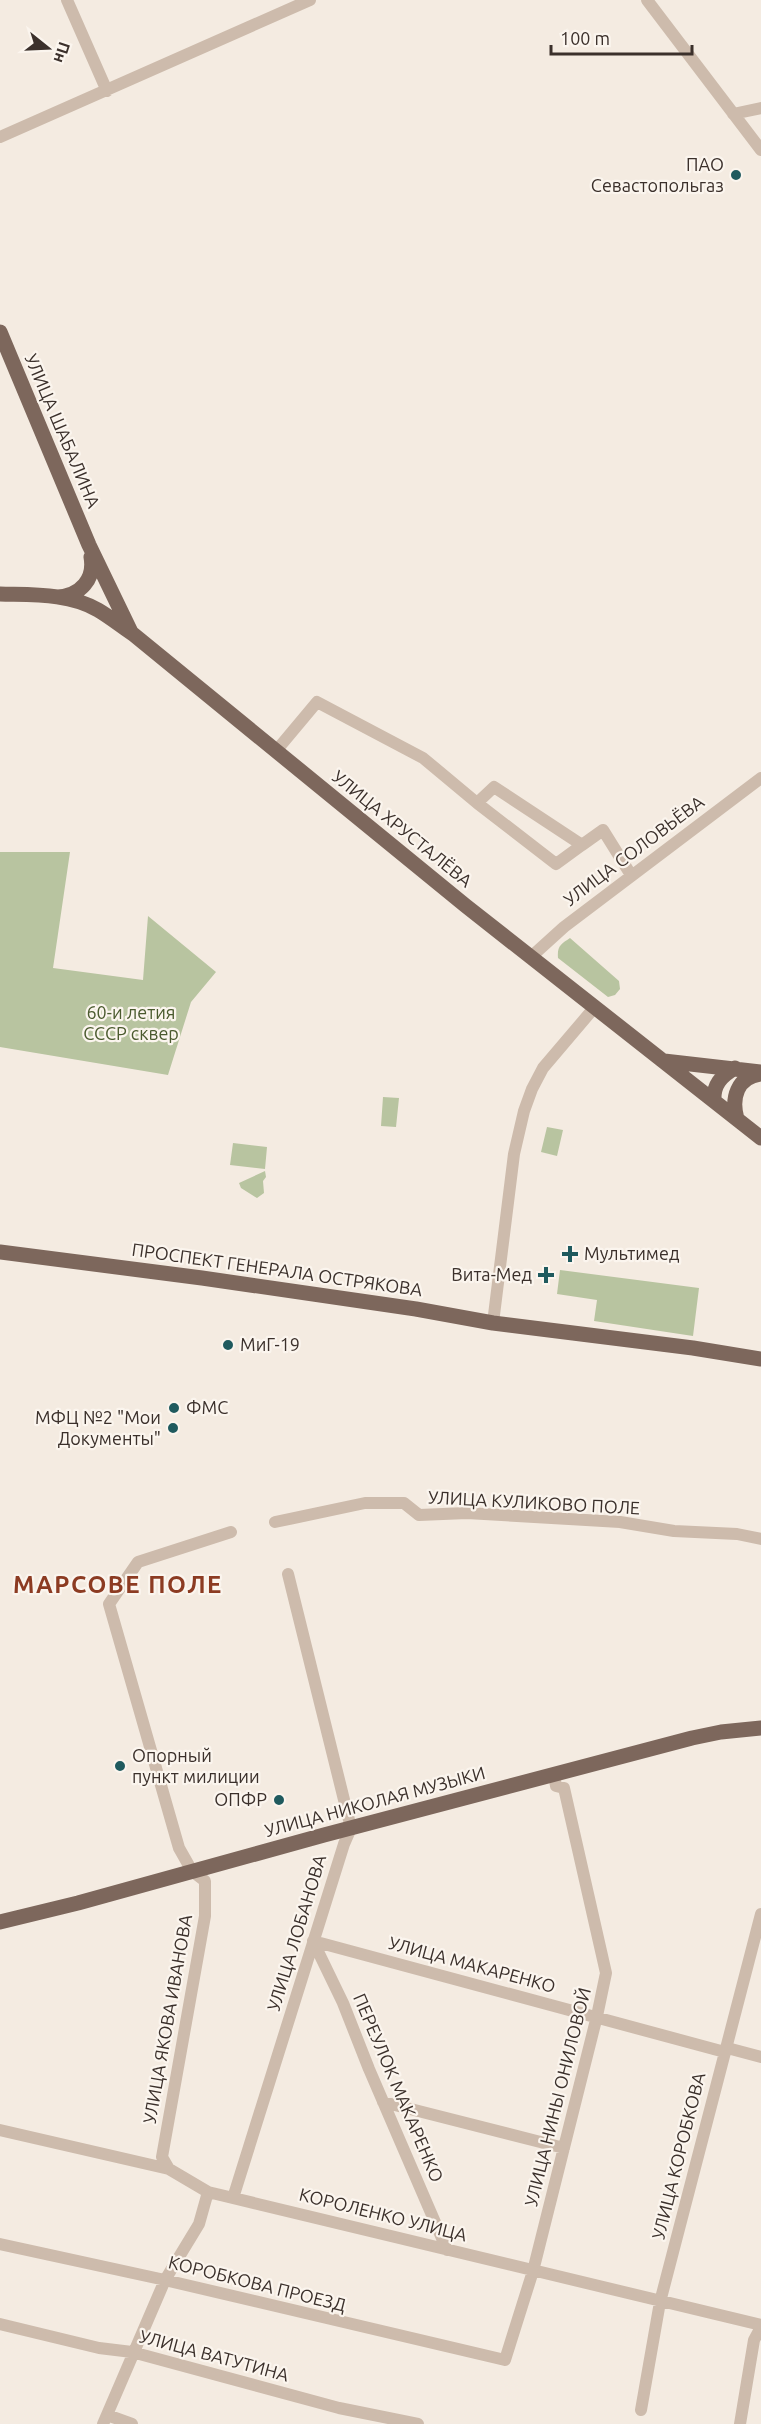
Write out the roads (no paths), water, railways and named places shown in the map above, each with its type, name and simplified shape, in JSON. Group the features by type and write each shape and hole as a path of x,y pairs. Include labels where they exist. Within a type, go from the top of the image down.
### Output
{"main road":[{"name":"УЛИЦА ШАБАЛИНА","path":"0,332 89,545 133,634"},
{"name":"УЛИЦА ШАБАЛИНА","path":"56,597 75,593 88,582 93,569 89,545"},
{"name":"УЛИЦА ШАБАЛИНА","path":"96,609 102,598 101,572"},
{"name":"УЛИЦА ХРУСТАЛЁВА","path":"0,594 56,597 96,609 133,634 466,906 761,1138"},
{"path":"664,1061 761,1073"},
{"path":"714,1101 714,1092 718,1082 735,1068"},
{"path":"737,1119 733,1106 735,1093 742,1082 761,1073"},
{"name":"ПРОСПЕКТ ГЕНЕРАЛА ОСТРЯКОВА","path":"0,1252 202,1278 416,1309 493,1323 761,1359"},
{"name":"УЛИЦА НИКОЛАЯ МУЗЫКИ","path":"0,1922 692,1738 761,1728"}],"street":[{"path":"67,0 107,91"},
{"path":"0,137 310,0"},
{"path":"647,0 761,150"},
{"path":"733,114 761,108"},
{"path":"276,752 317,702 423,759 556,864 603,830 631,875"},
{"name":"УЛИЦА СОЛОВЬЁВА","path":"532,956 564,927 761,778"},
{"path":"477,803 494,787 582,845"},
{"path":"493,1323 514,1154 524,1111 543,1068 594,1008"},
{"name":"УЛИЦА КУЛИКОВО ПОЛЕ","path":"275,1522 365,1503 404,1503 419,1515 467,1513 620,1522 674,1531 737,1534 761,1539"},
{"name":"УЛИЦА ЯКОВА ИВАНОВА","path":"169,2169 162,2157 205,1916 205,1881 192,1871 179,1848 109,1605 138,1562 231,1532"},
{"path":"288,1574 351,1828"},
{"name":"УЛИЦА НИНЫ ОНИЛОВОЙ","path":"506,2360 533,2271 606,1973 564,1788 556,1786 554,1775"},
{"name":"УЛИЦА ЛОБАНОВА","path":"233,2198 313,1941 351,1828"},
{"name":"УЛИЦА КОРОБКОВА","path":"641,2410 660,2302 761,1914"},
{"name":"УЛИЦА МАКАРЕНКО","path":"313,1941 721,2051 731,2049 761,2057"},
{"name":"ПЕРЕУЛОК МАКАРЕНКО","path":"313,1941 344,2003 383,2102 447,2250"},
{"path":"383,2102 564,2148"},
{"name":"КОРОЛЕНКО УЛИЦА","path":"0,2130 169,2169 208,2192 761,2326"},
{"path":"132,2424 105,2420 132,2352 165,2280 198,2224 208,2192"},
{"name":"КОРОБКОВА ПРОЕЗД","path":"0,2244 506,2360"},
{"name":"УЛИЦА ВАТУТИНА","path":"0,2324 99,2348 132,2352 339,2408 418,2424"},
{"path":"740,2424 754,2340 761,2326"}],"place":[{"name":"ПАО Севастопольгаз","path":"736,175"},
{"name":"Мультимед","path":"570,1254"},
{"name":"Вита-Мед","path":"546,1275"},
{"name":"МиГ-19","path":"228,1345"},
{"name":"ФМС","path":"174,1408"},
{"name":"МФЦ №2 \"Мои Документы\"","path":"173,1428"},
{"name":"Опорный пункт милиции","path":"120,1766"},
{"name":"ОПФР","path":"279,1800"}],"district":[{"name":"МАРСОВЕ ПОЛЕ","path":"118,1585"}],"park label":[{"name":"60-и летия СССР сквер","path":"131,1023"}]}
